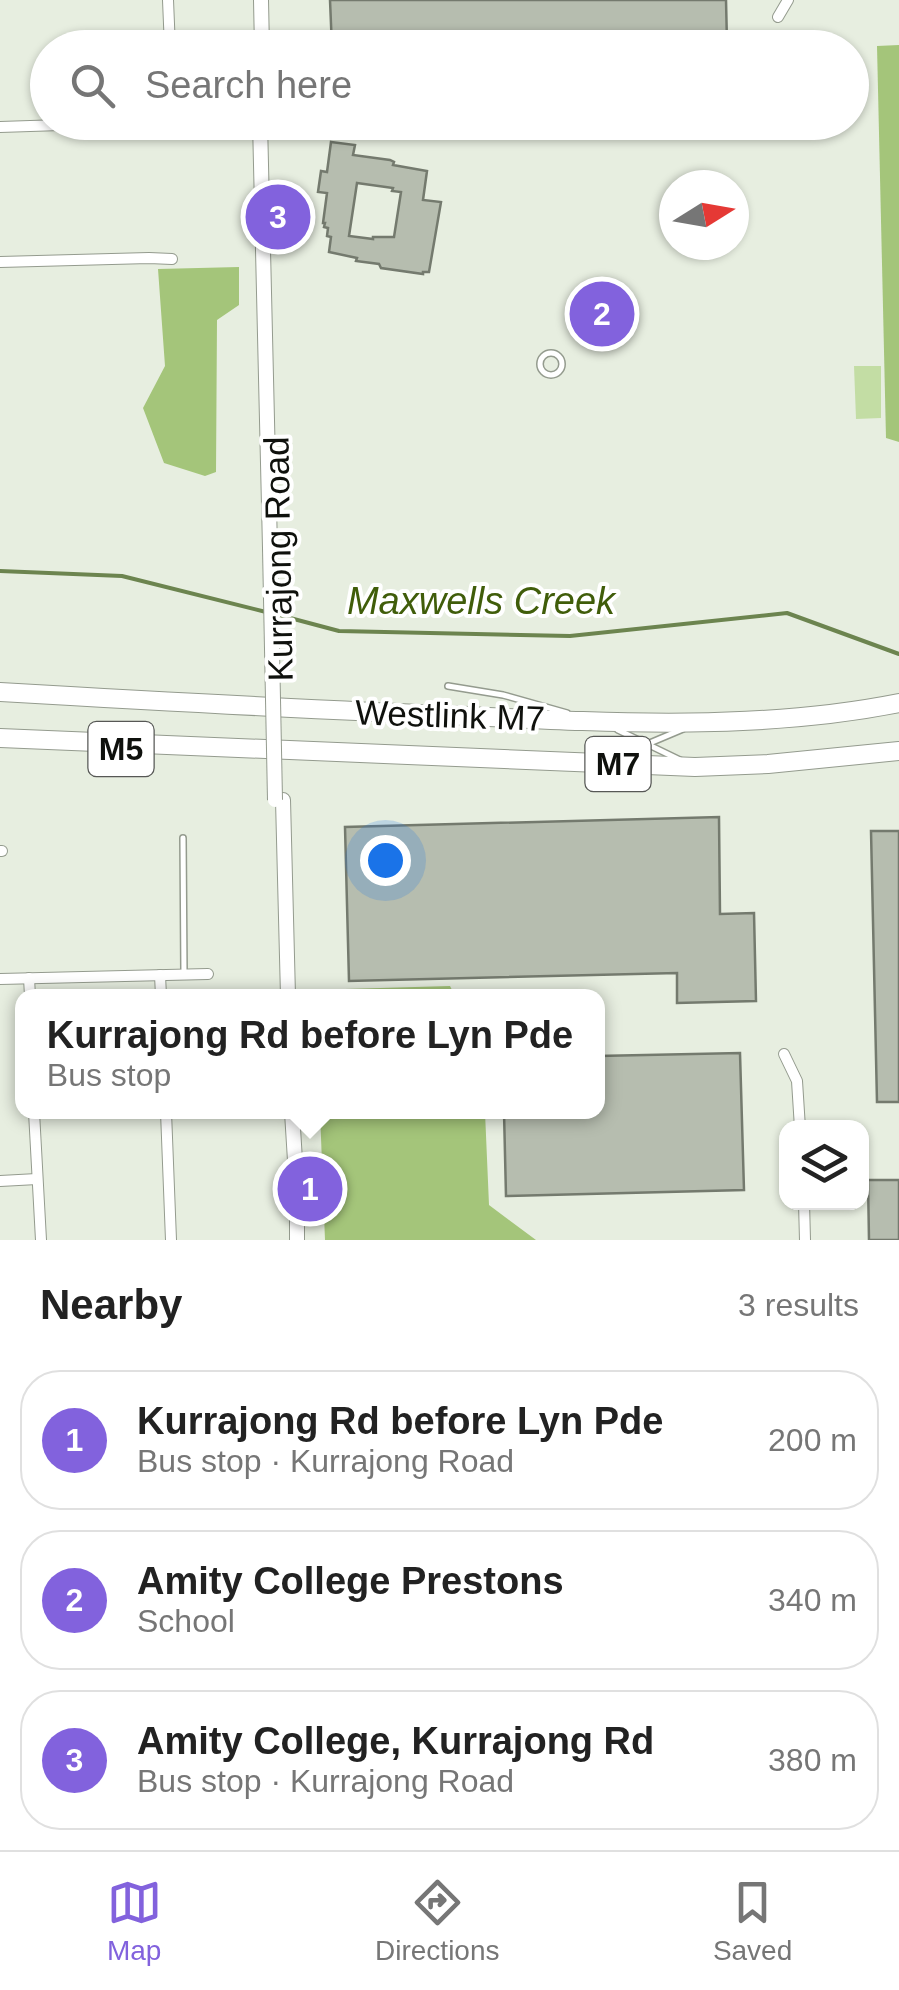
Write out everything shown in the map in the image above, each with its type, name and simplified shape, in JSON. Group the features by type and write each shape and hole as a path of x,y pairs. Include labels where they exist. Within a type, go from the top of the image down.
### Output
{"highway":[{"name":"Westlink M7","path":"0,696 699,722 808,717 899,703"},
{"name":"M5","path":"0,741 157,750 242,748"},
{"name":"Westlink M7","path":"242,748 695,767 899,751"}],"main road":[{"path":"261,0 262,30"},
{"name":"Kurrajong Road","path":"263,140 280,989"},
{"name":"Kurrajong Road","path":"279,800 288,989"},
{"path":"285,1119 290,1195 295,1212"},
{"path":"292,1119 297,1240"}],"street":[{"path":"168,0 169,30"},
{"path":"778,18 788,0"},
{"path":"0,128 30,127"},
{"path":"0,262 172,260"},
{"path":"0,979 208,974"},
{"path":"160,975 161,989"},
{"path":"29,978 30,989"},
{"path":"784,1054 796,1081 799,1120"},
{"path":"34,1119 41,1240"},
{"path":"166,1119 171,1240"},
{"path":"0,1181 37,1180"},
{"path":"804,1210 805,1240"}],"lane":[{"path":"545,355 560,358 561,369 556,374 542,371 541,360 545,355"},
{"path":"448,686 503,695 599,721 695,767"},
{"path":"600,763 699,722"},
{"path":"183,838 184,974"}],"green space":[{"path":"899,45 899,442 886,438 877,46"},
{"path":"239,267 239,305 217,320 216,472 205,476 164,463 143,408 165,366 158,269"},
{"path":"854,366 881,366 881,418 856,419"},
{"path":"450,986 452,989 345,989"},
{"path":"320,1119 485,1119 489,1205 536,1240 325,1240"}],"building":[{"path":"330,0 726,0 727,30 331,30"},
{"path":"331,142 355,145 353,155 427,171 423,200 441,202 429,272 381,268 379,264 329,252 331,237 323,223 327,193 318,192 321,171 327,172","holes":["357,183 393,188 392,191 401,192 394,237 349,236"]},
{"path":"719,817 720,914 754,913 756,1001 677,1003 677,973 349,981 345,827"},
{"path":"871,831 899,831 899,1102 877,1102"},
{"path":"740,1053 744,1190 506,1196 504,1119 605,1119 605,1056"},
{"path":"869,1180 899,1180 899,1240 869,1240"}],"waterway":[{"name":"Maxwells Creek","path":"0,571 122,576 266,612"},
{"name":"Maxwells Creek","path":"275,614 339,631 570,636 787,613 899,654"}],"place":[{"name":"Amity College, Kurrajong Rd","path":"278,217"},
{"name":"Amity College Prestons","path":"602,314"},
{"name":"Kurrajong Rd before Lyn Pde","path":"310,1189"}]}
